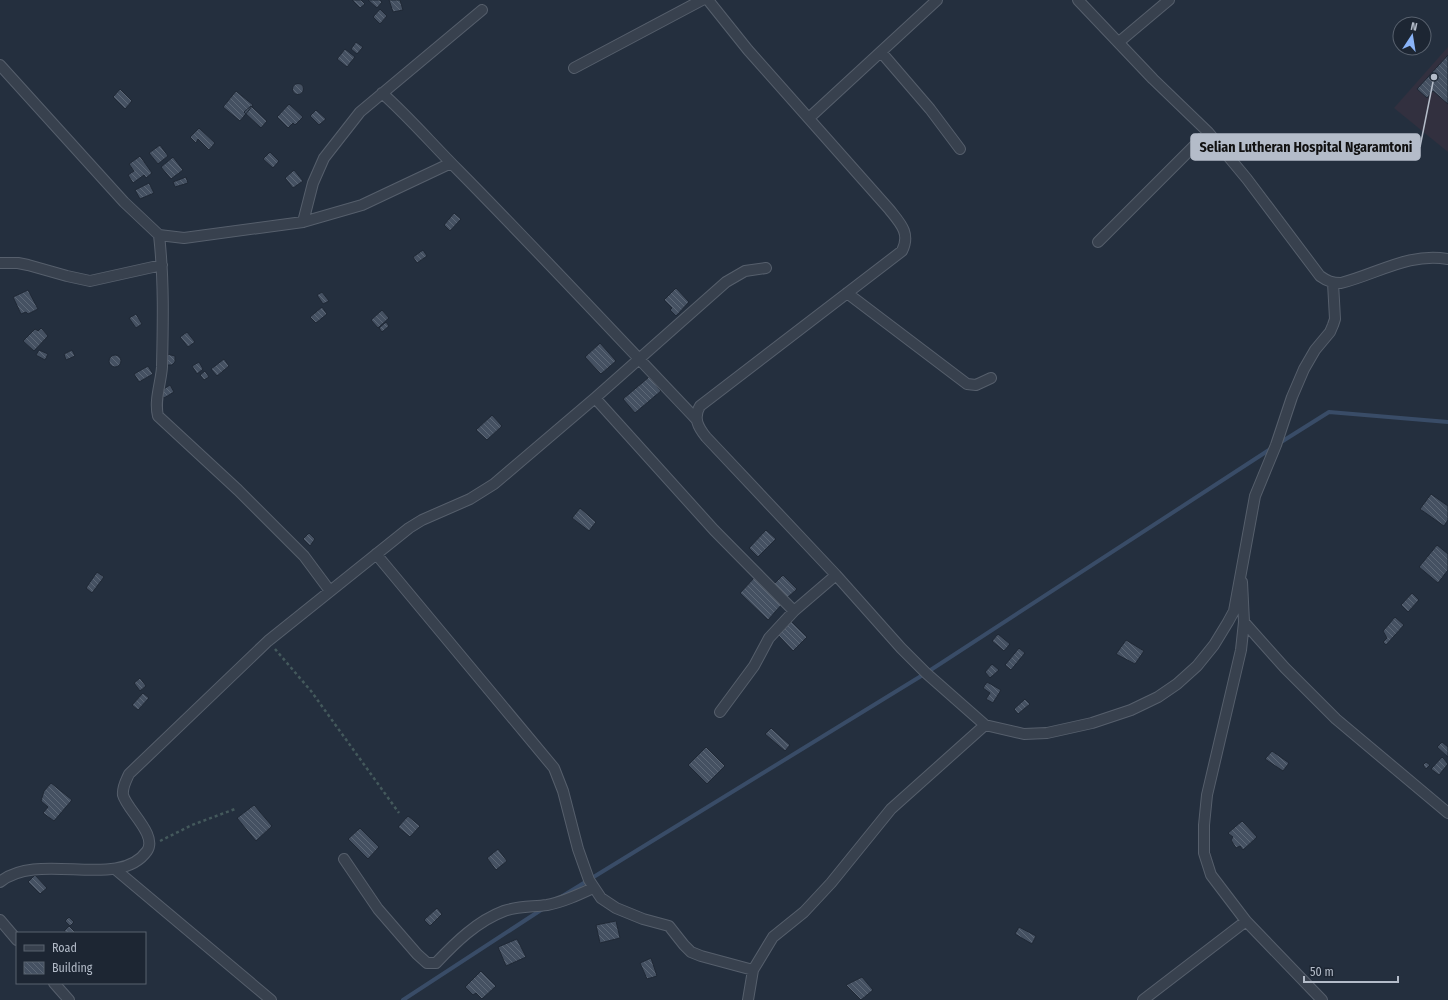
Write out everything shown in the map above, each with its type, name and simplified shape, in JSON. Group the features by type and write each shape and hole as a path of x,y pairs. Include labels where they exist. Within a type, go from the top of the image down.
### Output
{"street":[{"path":"574,68 702,0"},
{"path":"696,419 700,406 902,251 906,236 904,229 889,209 748,50 708,0"},
{"path":"809,118 937,0"},
{"path":"1078,0 1153,79 1208,132 1320,276 1333,283 1349,281 1413,259 1438,258 1448,260"},
{"path":"1119,42 1170,0"},
{"path":"303,222 313,183 324,158 360,112 482,10"},
{"path":"881,52 930,109 960,149"},
{"path":"0,65 124,202 159,235 184,238 303,222 362,205 451,163"},
{"path":"382,93 410,117 451,163 549,262 638,359 696,419 706,436 836,575 901,648 926,673 985,725 1024,734 1047,734 1099,721 1131,710 1158,697 1176,684 1197,666 1214,645 1234,611 1255,496 1276,445 1292,397 1315,350 1330,332 1335,319 1333,283"},
{"path":"1098,242 1208,132"},
{"path":"159,235 162,265 164,320 162,369 157,400 158,416 238,490 304,556 330,591"},
{"path":"0,263 18,263 28,265 90,281 162,265"},
{"path":"0,882 8,876 40,869 115,870 139,860 149,847 148,836 123,794 124,785 129,774 268,641 376,554 422,520 470,499 494,484 595,398 726,282 745,271 766,268"},
{"path":"847,293 967,384 976,385 991,378"},
{"path":"595,398 714,530 794,611"},
{"path":"376,554 554,768 578,849 593,888 608,904 642,919 669,926 691,952 753,970"},
{"path":"1240,572 1244,601 1244,622 1241,650 1222,735 1213,765 1204,826 1204,853 1211,875 1246,921 1322,1000"},
{"path":"720,712 754,666 769,638 794,611 836,575"},
{"path":"1244,622 1285,668 1336,718 1448,813"},
{"path":"748,1000 753,970 773,938 804,912 831,884 891,809 985,725"},
{"path":"344,859 378,909 417,954 427,963 432,964 436,963 455,944 493,916 505,911 548,905 573,898 593,888"},
{"path":"115,870 270,1000"},
{"path":"0,920 16,939"},
{"path":"1143,1000 1246,921"},
{"path":"55,984 69,1000"}],"path":[{"path":"268,641 311,691 399,813"},
{"path":"149,847 192,824 235,809"}],"shaded area":[{"path":"1448,47 1448,152 1394,108"}],"building":[{"path":"352,0 361,0 365,4 360,8"},
{"path":"368,0 380,0 382,2 377,8"},
{"path":"389,0 400,0 403,10 393,12"},
{"path":"380,9 387,16 380,24 373,17"},
{"path":"356,42 363,47 357,54 351,49"},
{"path":"345,49 355,57 347,67 337,59"},
{"path":"1448,55 1448,104 1433,91 1427,98 1417,89"},
{"path":"296,84 300,84 302,85 302,93 296,94 293,91 293,87"},
{"path":"120,89 132,101 125,109 113,97"},
{"path":"236,91 253,105 240,121 223,107"},
{"path":"289,104 303,117 295,125 293,123 288,128 277,117"},
{"path":"251,106 267,121 261,128 244,112"},
{"path":"316,110 326,119 319,125 310,116"},
{"path":"199,128 215,143 209,150 198,139 196,143 190,137"},
{"path":"160,145 168,156 158,164 149,153"},
{"path":"270,152 279,161 273,168 263,159"},
{"path":"140,156 152,173 146,178 144,175 133,183 128,175 134,171 129,164"},
{"path":"173,157 183,170 171,179 161,167"},
{"path":"294,170 303,181 293,188 285,178"},
{"path":"186,177 188,183 175,187 173,182"},
{"path":"149,183 154,193 140,199 135,190"},
{"path":"454,213 461,219 450,231 444,225"},
{"path":"423,250 427,256 417,263 413,257"},
{"path":"676,288 689,302 676,316 670,310 672,308 664,300"},
{"path":"28,290 38,309 28,314 26,312 21,314 13,297"},
{"path":"322,292 329,301 323,304 317,295"},
{"path":"322,307 327,314 316,323 310,317"},
{"path":"382,310 389,318 378,328 371,320"},
{"path":"136,314 142,324 136,328 129,318"},
{"path":"386,322 389,326 382,332 379,328"},
{"path":"41,328 48,336 34,351 23,341 35,329 38,331"},
{"path":"187,332 195,342 188,347 180,337"},
{"path":"600,343 616,361 601,374 585,357"},
{"path":"39,350 48,354 45,360 36,355"},
{"path":"72,350 75,356 66,360 64,354"},
{"path":"167,354 175,356 175,362 172,365 167,365"},
{"path":"113,355 117,355 121,361 117,367 113,367 109,363 109,359"},
{"path":"224,359 229,366 217,376 211,369"},
{"path":"199,362 203,369 197,374 192,366"},
{"path":"148,366 153,374 139,382 134,374"},
{"path":"205,371 209,377 204,380 200,375"},
{"path":"649,377 661,391 635,413 623,399"},
{"path":"170,385 174,392 164,398 159,392"},
{"path":"492,415 502,426 487,440 476,430"},
{"path":"1431,494 1448,506 1448,520 1444,526 1420,509"},
{"path":"580,508 596,522 589,531 572,518"},
{"path":"766,530 776,539 758,557 749,548"},
{"path":"309,533 315,539 310,546 303,539"},
{"path":"1437,545 1448,554 1448,570 1438,583 1419,567"},
{"path":"97,572 104,577 92,593 86,588"},
{"path":"783,575 797,589 787,598 774,584"},
{"path":"755,577 783,603 768,620 740,593"},
{"path":"1412,593 1419,600 1408,612 1401,605"},
{"path":"1395,617 1404,625 1386,645 1383,642 1387,638 1383,631"},
{"path":"791,621 807,637 793,651 777,634"},
{"path":"998,634 1010,644 1004,651 992,641"},
{"path":"1126,640 1144,651 1135,664 1116,654"},
{"path":"1019,648 1025,653 1011,670 1005,665"},
{"path":"992,664 999,670 990,678 985,672"},
{"path":"140,678 146,686 140,691 134,683"},
{"path":"987,682 1001,690 993,703 986,699 990,693 983,688"},
{"path":"143,693 149,698 138,710 132,705"},
{"path":"1025,699 1030,704 1018,714 1014,709"},
{"path":"771,728 790,745 785,751 765,734"},
{"path":"1442,742 1448,747 1448,757 1437,747"},
{"path":"706,747 725,766 707,784 688,765"},
{"path":"1272,751 1289,763 1283,771 1265,759"},
{"path":"1442,757 1448,764 1439,775 1431,769"},
{"path":"1426,762 1430,765 1426,769 1423,765"},
{"path":"51,783 72,800 54,821 43,813 48,807 41,801 44,791"},
{"path":"254,805 272,826 256,841 237,818"},
{"path":"408,816 420,826 410,837 398,827"},
{"path":"1242,821 1257,837 1243,850 1240,846 1236,848 1231,840 1233,837 1228,833"},
{"path":"360,828 379,847 368,859 348,839"},
{"path":"498,849 507,861 496,870 487,858"},
{"path":"35,875 47,888 40,894 28,882"},
{"path":"437,908 442,914 430,926 424,920"},
{"path":"69,917 74,922 70,926 65,921"},
{"path":"616,921 620,938 600,943 596,925"},
{"path":"69,926 75,932 66,932 64,931"},
{"path":"1019,927 1036,936 1032,944 1015,934"},
{"path":"517,939 526,957 506,966 498,947"},
{"path":"651,958 657,976 647,979 640,963"},
{"path":"481,971 496,986 482,999 476,993 473,995 465,987"},
{"path":"862,977 873,990 861,1000 846,985"}],"waterway":[{"path":"1278,444 1329,412 1448,422"},
{"path":"561,897 926,673 1272,448"},
{"path":"403,1000 544,908"}],"place":[{"name":"Selian Lutheran Hospital Ngaramtoni","path":"1434,77"}]}
